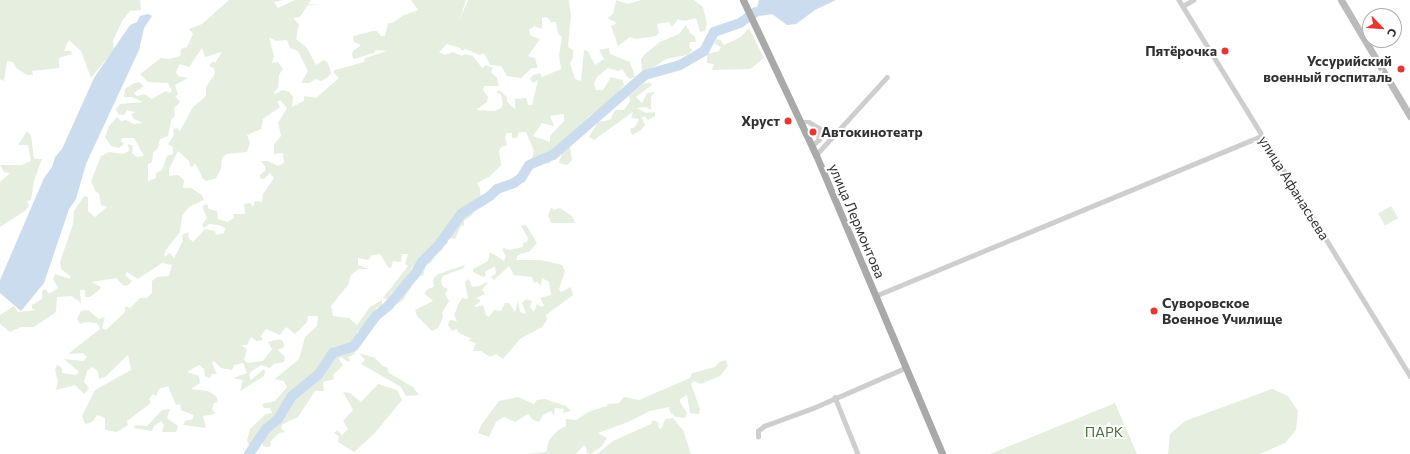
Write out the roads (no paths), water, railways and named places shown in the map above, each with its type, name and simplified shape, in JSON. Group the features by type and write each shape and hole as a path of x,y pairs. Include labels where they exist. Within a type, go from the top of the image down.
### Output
{"main road":[{"name":"улица Лермонтова","path":"743,0 761,34 816,155 942,454"}],"street":[{"name":"улица Афанасьева","path":"1179,0 1410,376"},
{"path":"1183,6 1193,0"},
{"path":"1340,0 1410,116"},
{"path":"816,155 887,77"},
{"path":"801,122 809,122 819,128 819,140 812,146"},
{"path":"875,296 1262,136"},
{"path":"758,437 758,431 764,426 813,408 835,397 905,368"},
{"path":"835,397 858,454"}],"water":[{"path":"759,0 836,0 815,10 796,24 787,25 772,14 760,16 756,12"},
{"path":"148,14 152,16 144,28 139,50 86,164 76,199 69,209 44,283 21,311 0,293 0,280 44,178 52,167 55,157 62,149 94,78 130,25 137,22 140,16"}],"waterway":[{"path":"249,454 266,429 278,419 292,396 318,375 333,353 354,346 376,316 389,305 415,274 422,262 438,246 461,214 490,196 497,189 514,183 521,178 529,165 553,155 645,75 680,65 704,51 714,32 740,23 756,12"}],"place":[{"name":"Пятёрочка","path":"1225,51"},
{"name":"Уссурийский военный госпиталь","path":"1401,69"},
{"name":"Хруст","path":"788,121"},
{"name":"Автокинотеатр","path":"813,132"},
{"name":"Суворовское Военное Училище","path":"1154,311"}],"park label":[{"name":"ПАРК","path":"1104,432"}]}
